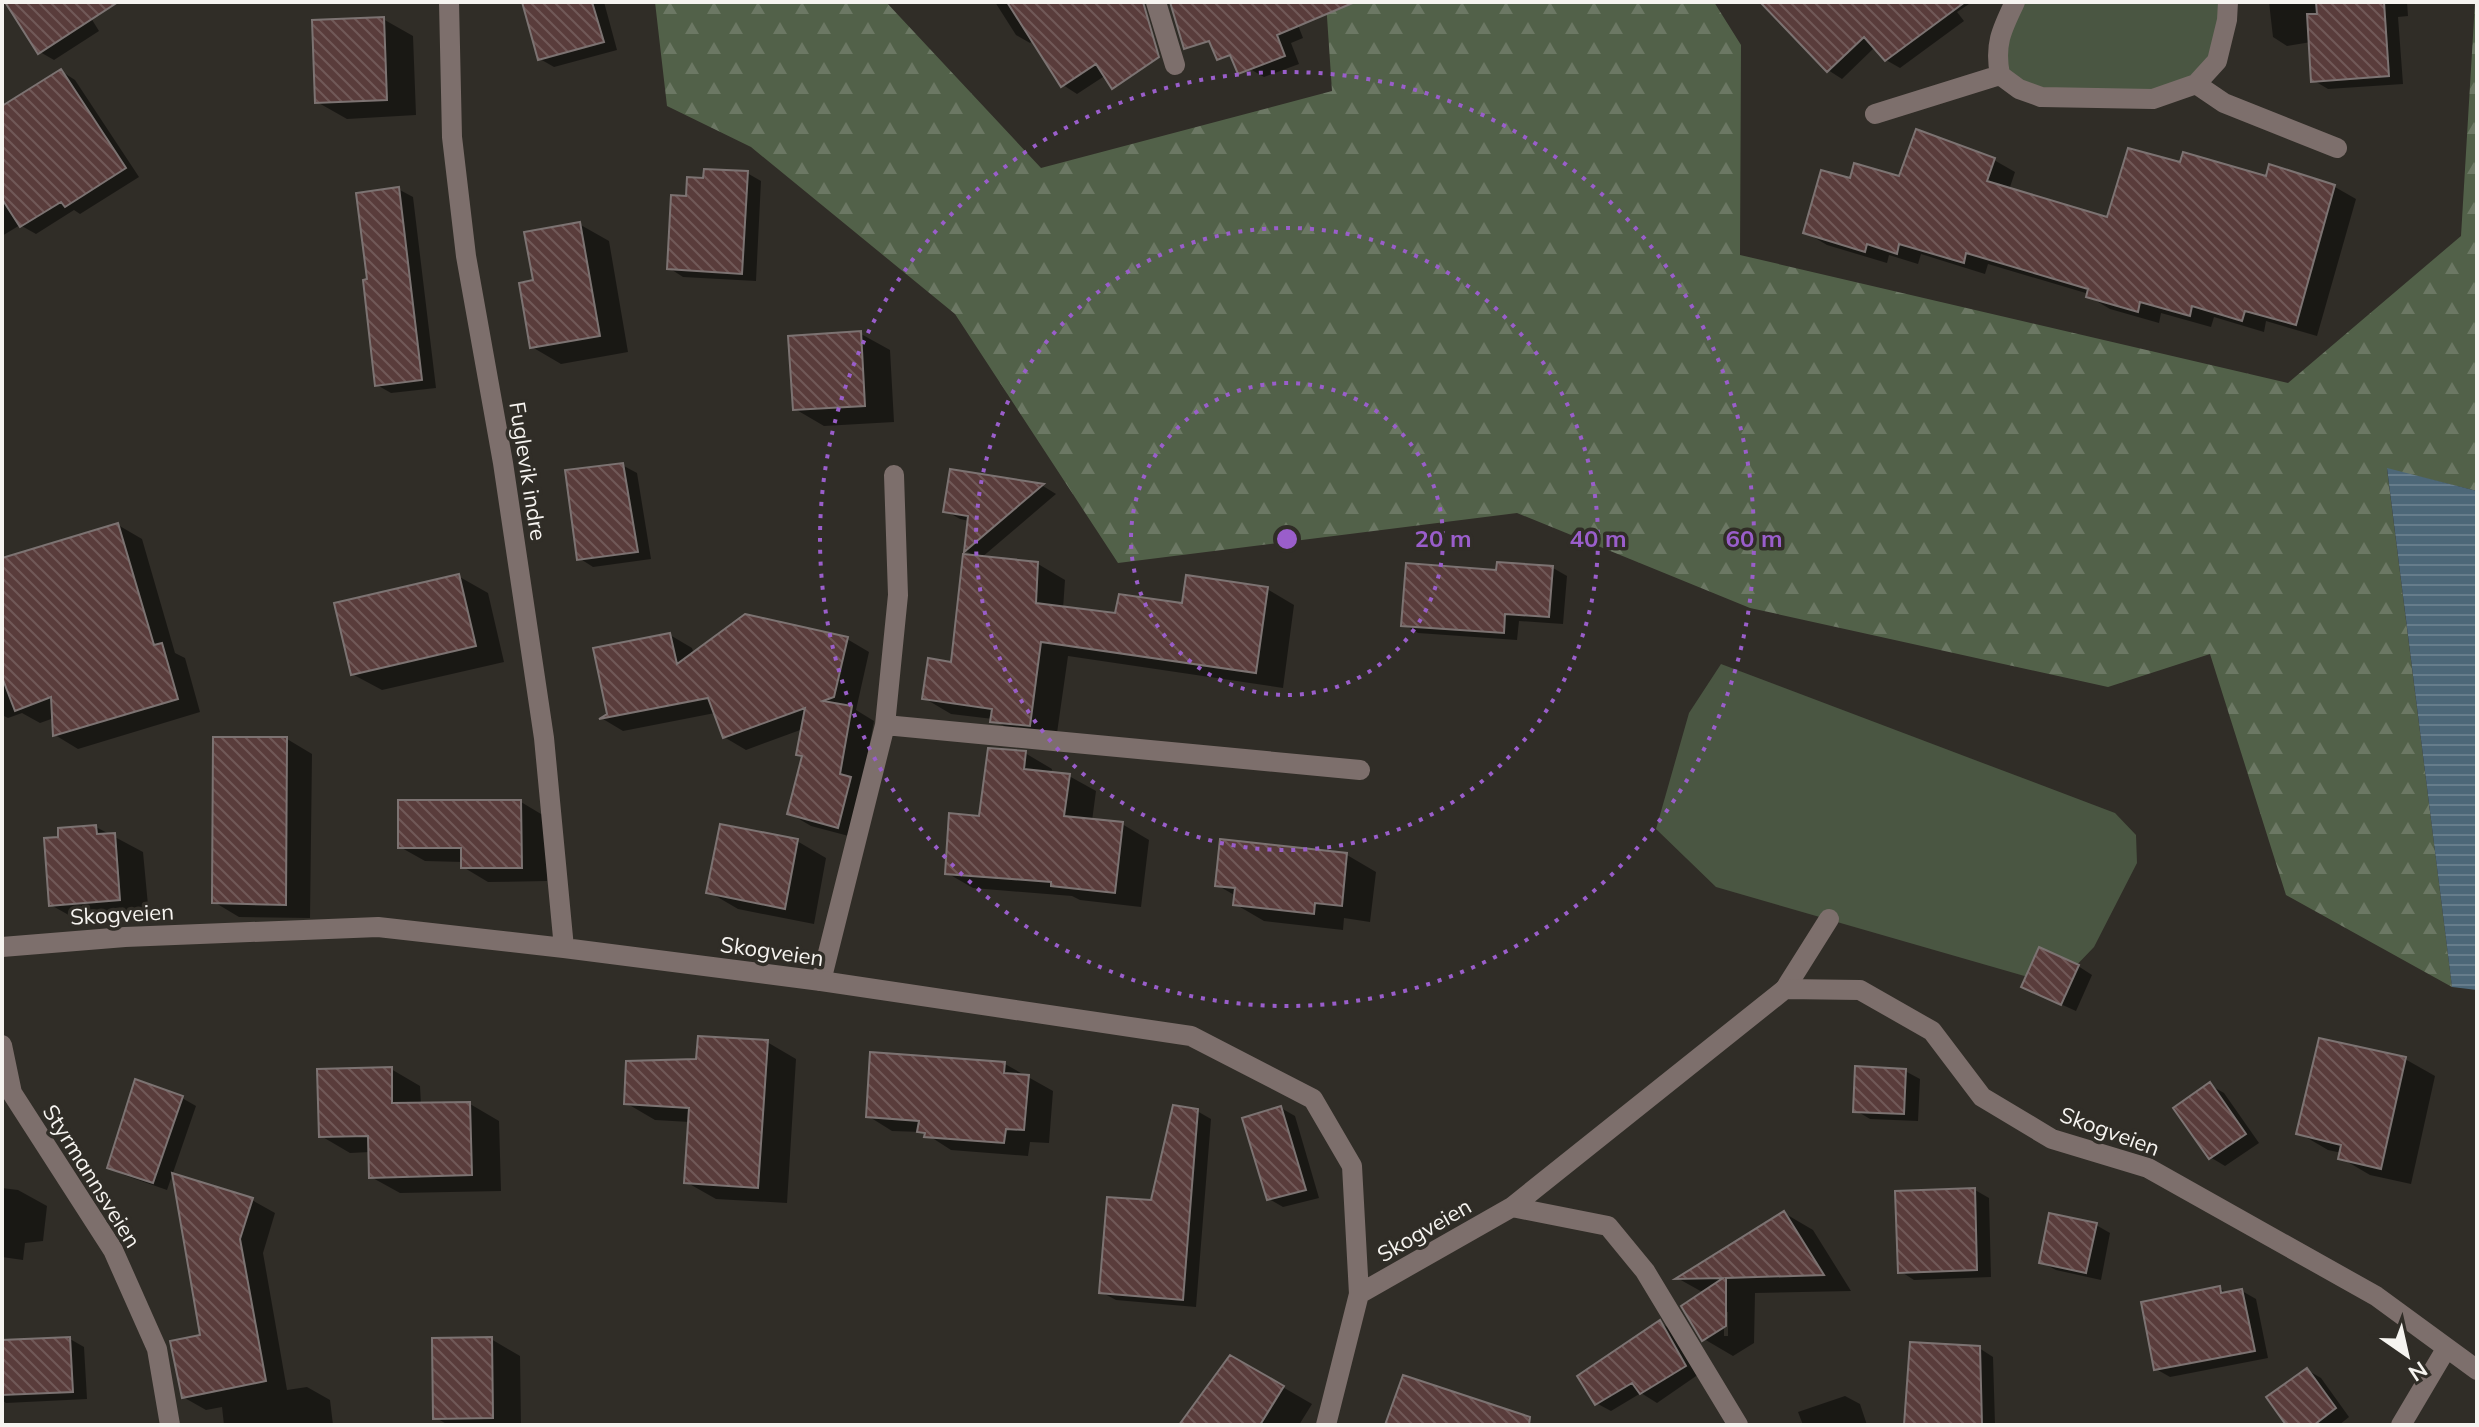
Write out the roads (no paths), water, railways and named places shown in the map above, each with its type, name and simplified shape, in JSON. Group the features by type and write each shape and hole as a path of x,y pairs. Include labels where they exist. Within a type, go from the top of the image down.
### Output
{"street":[{"name":"Fuglevik indre","path":"449,2 452,137 466,256 503,463 544,738 564,948"},
{"path":"1156,2 1175,65"},
{"path":"2015,2 2001,31 1996,55 2000,75 2019,89 2041,97 2153,99 2196,84 2217,61 2228,2"},
{"path":"1875,114 2000,75"},
{"path":"2196,84 2224,103 2337,148"},
{"path":"821,981 885,725 898,595 894,475"},
{"path":"885,725 1360,770"},
{"path":"1785,989 1829,919"},
{"name":"Skogveien","path":"2,947 125,937 378,927 821,981 1191,1036 1313,1099 1352,1166 1359,1294 1326,1425"},
{"name":"Skogveien","path":"1359,1294 1512,1207 1785,989 1860,990 1932,1031 1982,1097 2052,1139 2148,1168 2376,1296 2477,1370"},
{"name":"Styrmannsveien","path":"2,1045 12,1093 113,1250 157,1349 170,1425"},
{"path":"1512,1207 1608,1226 1645,1271 1738,1425"},
{"path":"2401,1425 2446,1349"}],"water":[{"path":"2387,468 2477,491 2477,990 2452,987"}]}
